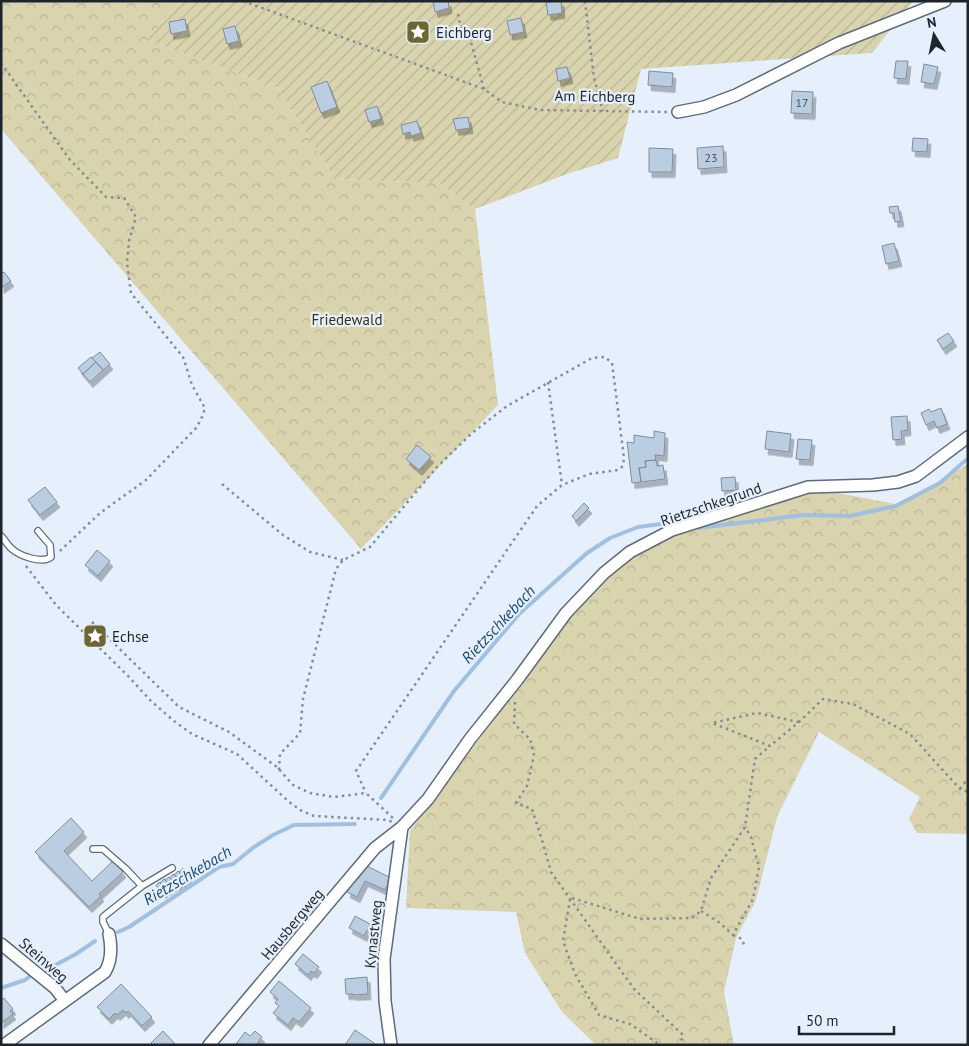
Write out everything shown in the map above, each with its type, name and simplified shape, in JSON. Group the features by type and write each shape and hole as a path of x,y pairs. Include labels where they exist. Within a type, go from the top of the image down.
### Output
{"street":[{"path":"678,112 704,107 736,95 839,43 945,1"},
{"name":"Rietzschkegrund","path":"402,827 428,799 470,739 517,680 566,613 604,573 630,552 672,530 808,487 873,485 898,482 916,476 968,437"},
{"name":"Hausbergweg","path":"209,1045 376,848 402,827"},
{"name":"Kynastweg","path":"391,1045 385,1001 384,959 402,827"},
{"path":"4,1045 105,972 111,956 109,934"},
{"name":"Steinweg","path":"1,944 55,988 65,1001"}],"lane":[{"path":"1,536 12,550 31,558 42,561 48,560 51,557 50,545 38,531"},
{"path":"93,849 103,849 142,886"},
{"path":"109,934 103,922 103,917 142,886 172,868"}],"path":[{"name":"Am Eichberg","path":"243,1 484,89 502,102 540,110 678,112"},
{"path":"585,1 594,78 603,110"},
{"path":"458,14 460,24 469,35 484,89"},
{"path":"1,63 70,160 106,197 124,198 136,216 129,241 127,263 131,293 183,357 192,385 205,408 197,427 146,480 100,513 61,550"},
{"path":"279,770 280,754 300,733 303,699 336,569 343,560 370,547 437,467 471,434 507,406 592,358 605,357 612,363 624,458 623,466 618,470 589,474 562,484 537,506 356,771 366,793 402,827"},
{"path":"548,382 562,484"},
{"path":"222,484 290,540 310,552 343,560"},
{"path":"12,550 56,605 128,676 150,701 192,734 237,754 300,810 314,816 388,820 402,827"},
{"path":"92,622 179,707 229,732 279,770 293,785 310,793 334,797 366,793"},
{"path":"517,680 514,724 530,739 534,756 527,786 516,803 532,810 551,872 634,989 683,1035 680,1045"},
{"path":"570,898 640,919 692,918 701,911 711,878 745,827 755,759 823,699 853,704 910,734 960,789 968,792"},
{"path":"770,746 712,723 757,713 799,722"},
{"path":"960,789 968,778"},
{"path":"733,935 753,898 759,867 751,837 745,827"},
{"path":"570,898 563,941 575,974 600,1014 630,1024 660,1045"},
{"path":"701,911 720,923 733,935 742,939 744,945"}],"green space":[{"name":"Friedewald","path":"1,1 179,1 147,40 278,88 335,179 439,183 475,209 498,405 361,549 1,129"},
{"path":"179,1 913,1 872,53 641,69 618,158 567,174 475,209 439,183 335,179 278,88 147,40"},
{"path":"968,464 968,834 917,833 909,819 920,797 819,732 777,817 756,900 736,938 724,992 734,1045 596,1045 562,1012 525,953 516,912 406,908 410,831 604,573 672,530 808,487 895,504"}],"building":[{"path":"433,1 448,1 449,8 435,12"},
{"path":"561,1 562,13 548,15 546,2"},
{"path":"521,18 524,32 510,35 507,21"},
{"path":"185,19 187,31 171,34 169,22"},
{"path":"235,26 239,41 227,44 223,29"},
{"path":"896,61 908,61 906,79 894,78"},
{"path":"924,64 938,67 934,84 921,82"},
{"path":"567,67 570,78 558,81 556,69"},
{"path":"649,71 673,73 672,87 648,85"},
{"path":"327,81 337,107 321,113 311,87"},
{"path":"792,91 813,92 812,114 791,113"},
{"path":"377,106 381,119 369,122 365,110"},
{"path":"468,117 470,128 456,130 453,119"},
{"path":"417,121 421,133 411,136 410,132 403,134 401,125"},
{"path":"913,138 928,139 927,152 912,151"},
{"path":"723,146 724,167 698,169 697,148"},
{"path":"649,148 673,149 672,172 649,172"},
{"path":"898,206 901,221 895,222 894,213 890,213 889,207"},
{"path":"894,243 899,261 886,264 882,246"},
{"path":"4,272 11,281 1,288 1,273"},
{"path":"948,333 954,341 943,349 937,340"},
{"path":"100,352 110,364 103,370 92,358"},
{"path":"91,357 96,362 83,374 78,368"},
{"path":"96,362 103,370 90,382 83,374"},
{"path":"941,408 947,424 937,428 934,421 926,425 921,413 929,409 931,412"},
{"path":"907,416 908,430 901,431 902,439 893,440 891,417"},
{"path":"654,431 665,433 664,456 655,455 656,460 645,461 646,467 639,468 641,482 632,483 627,442 634,443 634,435 654,438"},
{"path":"767,431 791,434 789,452 765,449"},
{"path":"798,439 812,440 810,460 796,459"},
{"path":"417,445 431,457 419,470 406,459"},
{"path":"656,460 657,466 663,465 665,479 641,482 639,468 646,467 645,461"},
{"path":"735,477 736,490 722,491 721,478"},
{"path":"45,487 57,502 40,515 28,500"},
{"path":"584,503 589,508 576,521 572,516"},
{"path":"97,550 110,561 98,576 85,565"},
{"path":"71,818 84,832 64,851 92,881 113,861 123,872 99,894 101,896 89,907 35,852"},
{"path":"365,865 391,878 385,890 365,881 357,897 347,892 355,876 359,878"},
{"path":"183,868 190,875 186,879 179,872"},
{"path":"178,871 185,878 182,882 174,875"},
{"path":"173,874 181,881 177,885 170,878"},
{"path":"169,877 176,884 172,887 165,880"},
{"path":"164,879 171,886 168,890 160,883"},
{"path":"159,882 167,889 163,893 156,886"},
{"path":"355,916 370,924 364,936 349,928"},
{"path":"303,954 319,967 314,973 311,971 308,975 295,964"},
{"path":"367,977 368,994 346,994 345,979"},
{"path":"279,981 311,1008 299,1022 293,1018 288,1025 273,1013 279,1006 275,1003 278,999 270,992"},
{"path":"121,984 152,1017 142,1026 128,1011 126,1013 123,1010 117,1015 115,1013 109,1019 97,1007"},
{"path":"4,998 13,1009 10,1011 13,1014 1,1023 1,1000"},
{"path":"355,1030 374,1043 373,1045 345,1045"},
{"path":"163,1031 176,1045 153,1045 151,1043"},
{"path":"255,1031 262,1037 256,1045 236,1044 245,1032 250,1036"}],"waterway":[{"name":"Rietzschkebach","path":"699,528 803,515 850,516 896,506 940,483 968,460"},
{"name":"Rietzschkebach","path":"381,798 454,691 519,614 587,553 610,538 638,527 676,522"},
{"name":"Rietzschkebach","path":"118,932 129,927 219,867 233,864 254,847 294,825 355,824"},
{"name":"Rietzschkebach","path":"42,972 76,954 95,941"},
{"name":"Rietzschkebach","path":"1,988 25,980 33,974"}],"place":[{"name":"Eichberg","path":"418,32"},
{"name":"Echse","path":"95,636"}]}
